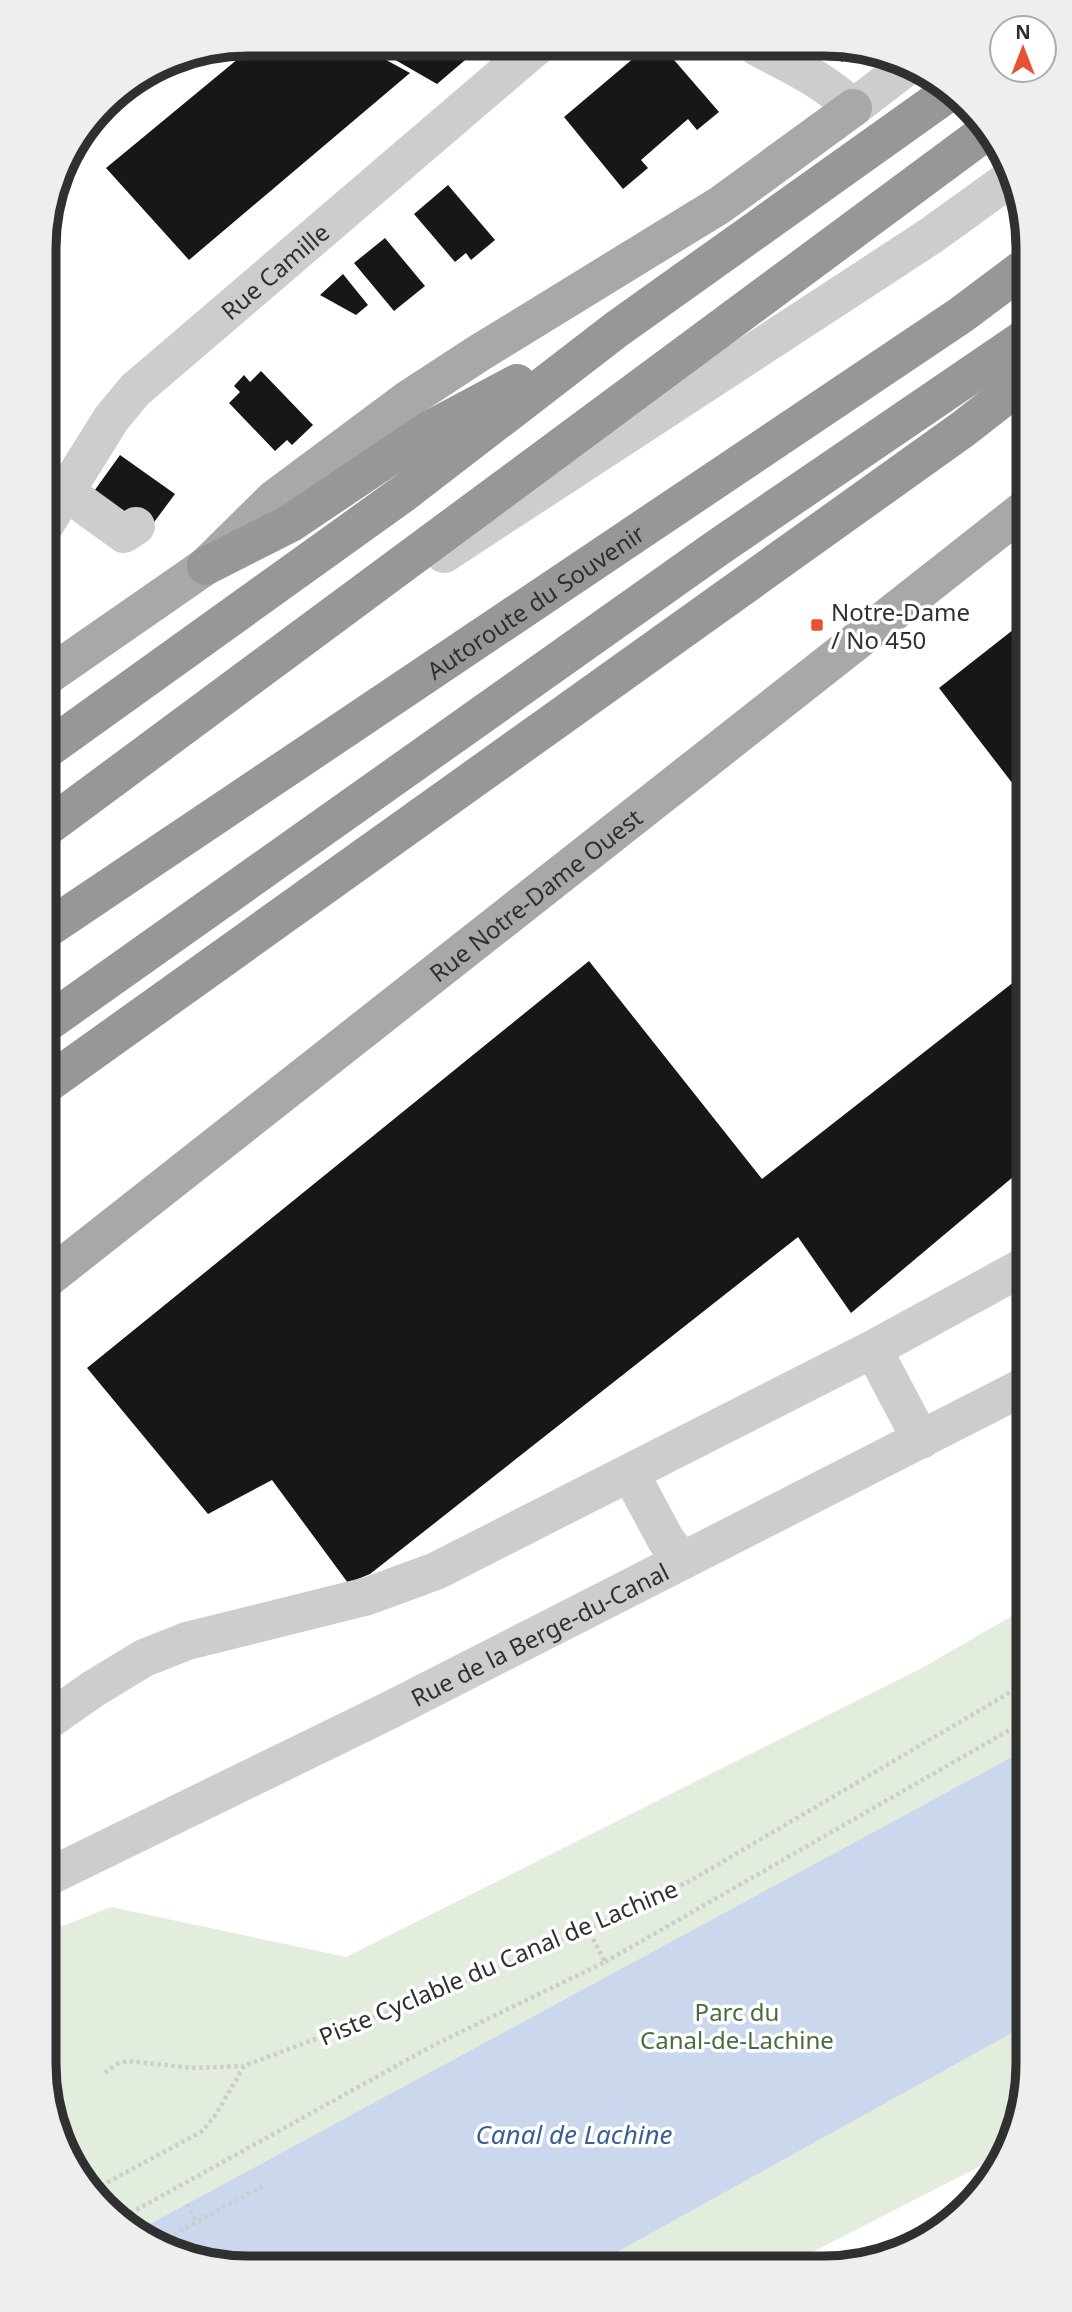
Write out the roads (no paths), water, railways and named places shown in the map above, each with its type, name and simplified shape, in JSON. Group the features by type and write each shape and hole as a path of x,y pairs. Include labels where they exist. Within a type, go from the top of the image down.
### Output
{"highway":[{"path":"56,743 404,493 617,329 942,97"},
{"path":"56,821 980,137"},
{"name":"Autoroute du Souvenir","path":"56,923 961,315 1016,272"},
{"path":"206,566 291,523 429,430 617,329"},
{"path":"56,1017 709,554 1016,344"},
{"path":"56,1078 930,453 1016,388"}],"main road":[{"path":"56,670 206,566 274,499 407,400 720,205 853,108"},
{"name":"Rue Notre-Dame Ouest","path":"56,1272 1016,516"}],"street":[{"name":"Rue Camille","path":"56,508 111,419 135,390 525,56"},
{"path":"774,56 823,83 853,108 900,72"},
{"path":"246,682 918,244 1004,183"},
{"path":"66,492 124,534 136,526"},
{"path":"56,1715 144,1658 187,1641 368,1596 436,1571 873,1349 1016,1271"},
{"path":"873,1349 920,1440"},
{"name":"Rue de la Berge-du-Canal","path":"56,1872 390,1710 1016,1391"},
{"path":"630,1473 666,1539 682,1561"}],"water":[{"name":"Canal de Lachine","path":"1016,1755 1016,2031 610,2256 235,2256 186,2246 146,2226"}],"place":[{"name":"Notre-Dame / No 450","path":"817,625"}],"park label":[{"name":"Parc du Canal-de-Lachine","path":"737,2025"}]}
